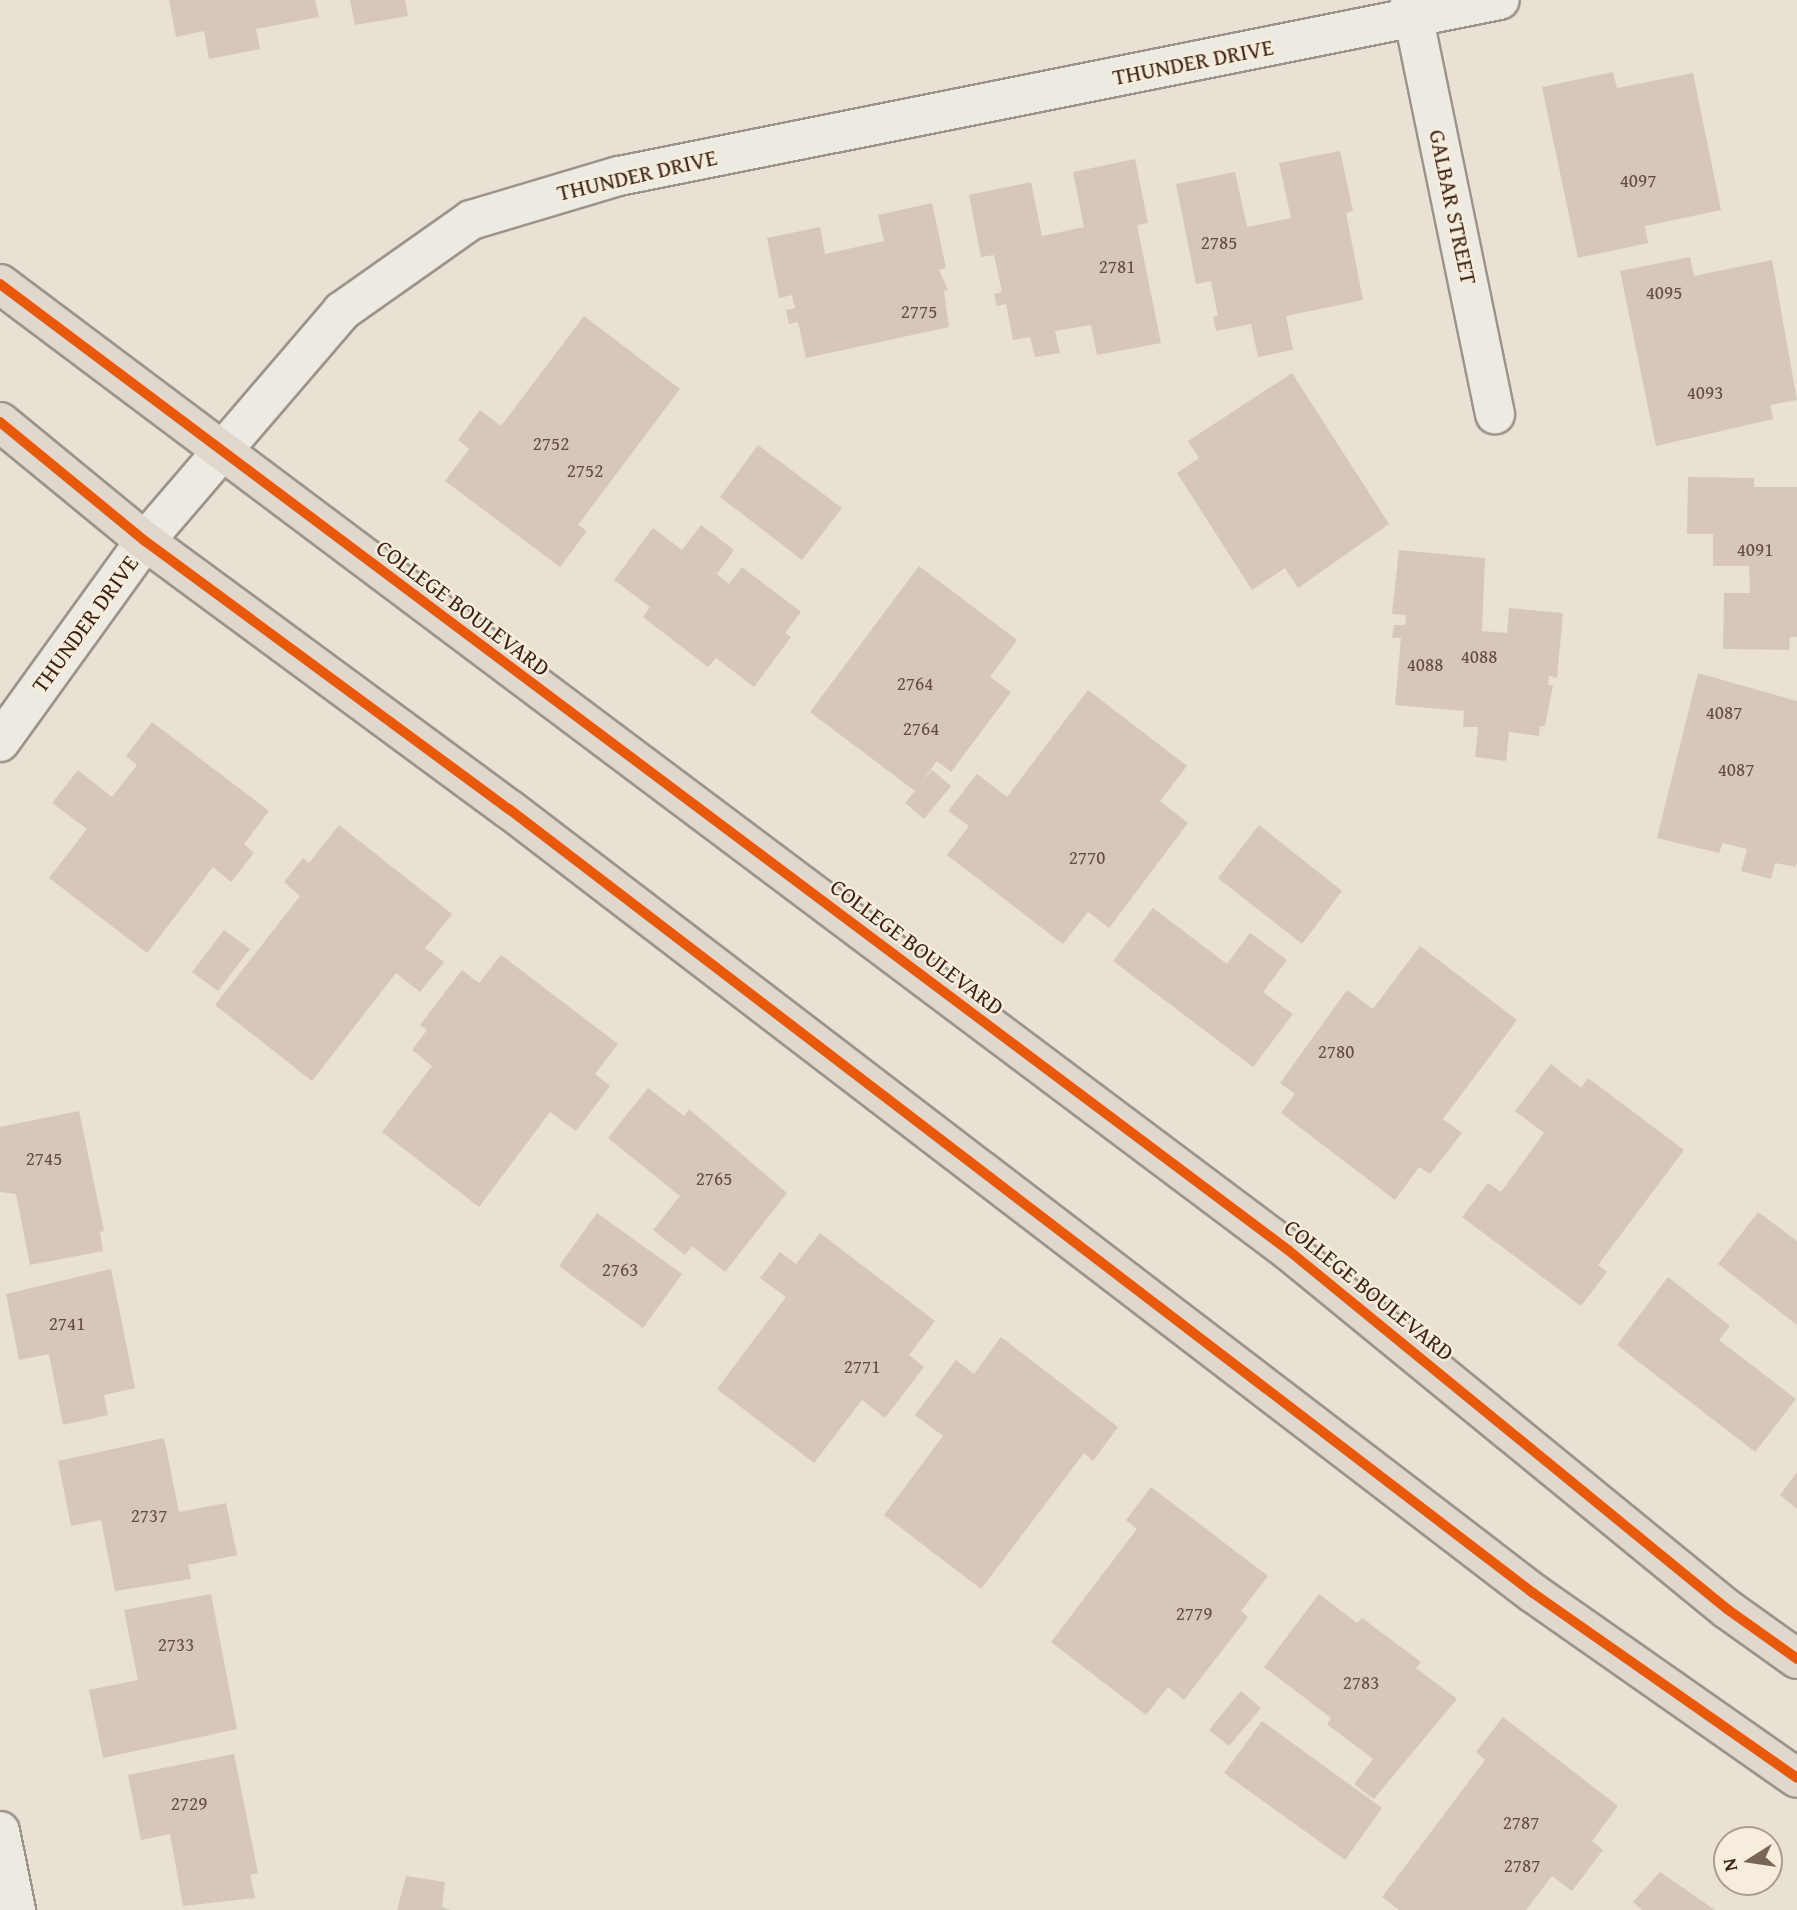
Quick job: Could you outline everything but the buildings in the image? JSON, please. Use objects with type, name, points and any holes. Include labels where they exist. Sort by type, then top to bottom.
[{"type":"main road","name":"COLLEGE BOULEVARD","points":[[0,284],[221,453],[1288,1250],[1727,1608],[1797,1659]]},
{"type":"main road","points":[[0,422],[145,541],[509,809],[1533,1592],[1797,1778]]},
{"type":"street","name":"THUNDER DRIVE","points":[[0,742],[145,541],[342,311],[471,220],[619,176],[1411,9],[1500,0]]},
{"type":"street","name":"GALBAR STREET","points":[[1411,9],[1496,414]]},
{"type":"street","points":[[0,1830],[16,1910]]},
{"type":"cycle path","points":[[0,284],[1288,1250],[1727,1609],[1797,1659]]},
{"type":"cycle path","points":[[0,422],[145,541],[509,809],[1533,1593],[1797,1778]]}]
